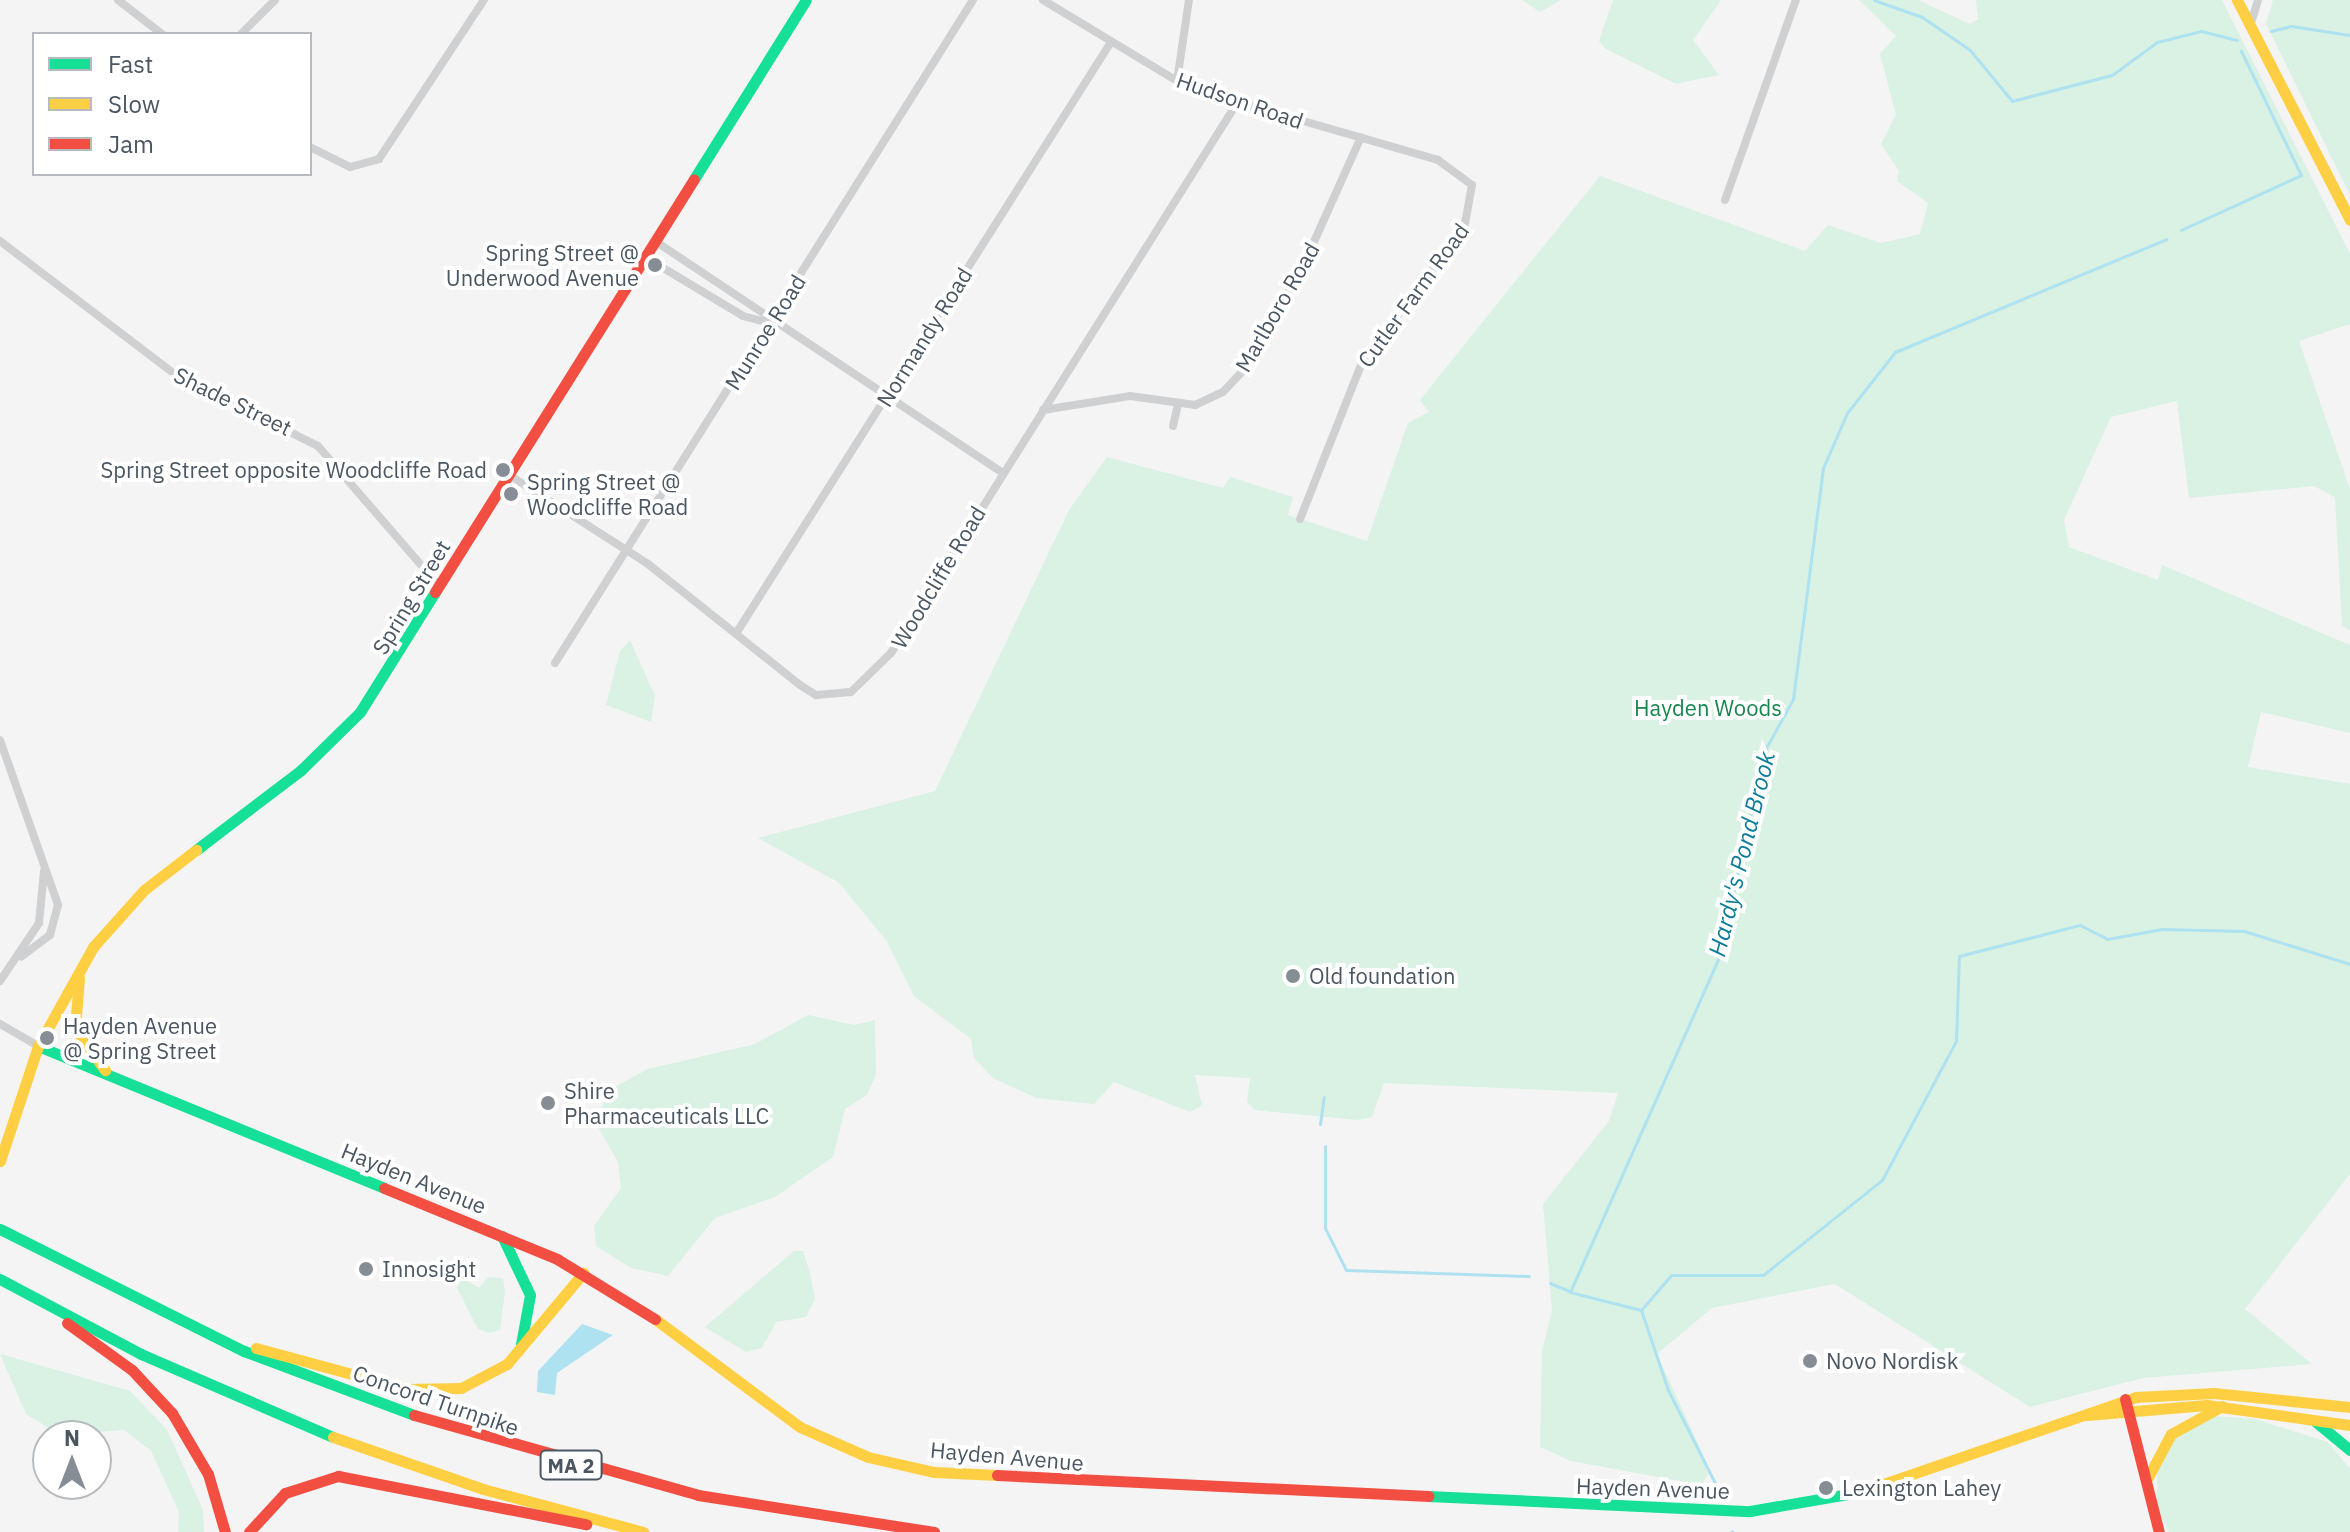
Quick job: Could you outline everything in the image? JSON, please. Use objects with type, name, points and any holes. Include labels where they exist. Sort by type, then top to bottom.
[{"type":"main road","name":"Spring Street","points":[[0,1161],[38,1046],[83,962],[144,890],[340,734],[440,587],[806,0]]},
{"type":"main road","points":[[2237,0],[2350,220]]},
{"type":"main road","points":[[83,962],[75,1028],[88,1053],[114,1077]]},
{"type":"main road","name":"Hayden Avenue","points":[[38,1046],[502,1236],[583,1273],[807,1430],[877,1459],[956,1474],[1759,1511],[1875,1489],[2059,1419],[2126,1404],[2214,1393],[2350,1407]]},
{"type":"main road","name":"Concord Turnpike","points":[[0,1229],[224,1342],[381,1405],[555,1461],[735,1503],[934,1532]]},
{"type":"main road","points":[[502,1236],[530,1295],[518,1351]]},
{"type":"main road","points":[[224,1342],[431,1392],[478,1382],[518,1351],[583,1273]]},
{"type":"main road","name":"MA 2","points":[[0,1279],[207,1385],[343,1441],[643,1532]]},
{"type":"main road","points":[[42,1303],[125,1364],[167,1406],[208,1474],[225,1532]]},
{"type":"main road","points":[[2126,1404],[2159,1532]]},
{"type":"main road","name":"Hayden Avenue","points":[[2126,1404],[2222,1406],[2350,1425]]},
{"type":"main road","points":[[2146,1481],[2171,1434],[2222,1406]]},
{"type":"main road","points":[[2316,1422],[2350,1450]]},
{"type":"main road","points":[[249,1532],[290,1490],[346,1476],[560,1523],[614,1525]]},
{"type":"street","points":[[118,0],[159,32]]},
{"type":"street","points":[[243,32],[275,0]]},
{"type":"street","points":[[312,148],[350,167],[379,159],[484,0]]},
{"type":"street","name":"Munroe Road","points":[[555,663],[973,0]]},
{"type":"street","name":"Hudson Road","points":[[1043,0],[1177,81],[1237,103],[1361,137],[1452,167]]},
{"type":"street","points":[[1177,81],[1189,0]]},
{"type":"street","points":[[1725,200],[1796,0]]},
{"type":"street","points":[[2252,28],[2258,0]]},
{"type":"street","name":"Normandy Road","points":[[737,632],[1111,42]]},
{"type":"street","name":"Woodcliffe Road","points":[[509,475],[627,549],[816,695],[851,692],[891,653],[1002,472],[1237,103]]},
{"type":"street","name":"Marlboro Road","points":[[1043,410],[1130,396],[1178,404],[1223,392],[1247,366],[1344,184],[1361,137]]},
{"type":"street","name":"Cutler Farm Road","points":[[1300,519],[1363,360],[1464,229],[1472,185],[1452,167]]},
{"type":"street","name":"Shade Street","points":[[0,241],[177,376],[318,446],[440,587]]},
{"type":"street","points":[[655,241],[771,323],[1002,472]]},
{"type":"street","points":[[645,257],[743,316],[771,323]]},
{"type":"street","points":[[1173,426],[1178,404]]},
{"type":"street","points":[[0,740],[57,896],[56,920],[44,941],[21,957],[0,981]]},
{"type":"street","points":[[21,957],[42,914],[44,865]]},
{"type":"street","points":[[0,1024],[38,1046]]},
{"type":"green space","points":[[1522,0],[1561,0],[1540,12]]},
{"type":"green space","points":[[1613,0],[1721,0],[1693,40],[1719,75],[1676,84],[1606,49],[1599,41]]},
{"type":"green space","name":"Hayden Woods","points":[[1859,0],[1918,0],[1970,24],[1978,19],[1976,0],[2222,0],[2350,254],[2350,324],[2299,341],[2350,489],[2350,630],[2342,626],[2335,497],[2314,486],[2189,498],[2177,401],[2111,417],[2064,520],[2069,547],[2158,580],[2162,565],[2350,645],[2350,733],[2261,712],[2248,767],[2350,784],[2350,1174],[2245,1309],[2312,1364],[2143,1378],[2030,1407],[1835,1284],[1712,1308],[1657,1354],[1700,1448],[1708,1474],[1702,1485],[1571,1461],[1540,1447],[1542,1351],[1552,1310],[1543,1204],[1609,1121],[1618,1093],[1384,1083],[1372,1117],[1358,1120],[1255,1110],[1247,1102],[1250,1078],[1195,1075],[1202,1105],[1190,1112],[1114,1082],[1094,1104],[1036,1098],[993,1078],[974,1058],[971,1039],[914,996],[886,940],[838,882],[758,838],[935,791],[1069,510],[1107,457],[1223,488],[1230,477],[1293,497],[1288,515],[1367,541],[1408,423],[1429,412],[1420,400],[1600,176],[1805,251],[1828,225],[1881,243],[1920,234],[1928,203],[1897,181],[1899,171],[1881,144],[1896,115],[1880,54],[1896,36]]},
{"type":"green space","points":[[2273,0],[2350,0],[2350,195],[2266,24]]},
{"type":"green space","points":[[630,640],[655,696],[651,722],[606,705],[620,651]]},
{"type":"green space","points":[[808,1015],[854,1025],[875,1020],[876,1075],[867,1095],[845,1109],[833,1157],[775,1197],[715,1218],[668,1276],[631,1268],[596,1246],[594,1226],[621,1188],[618,1162],[595,1122],[609,1090],[648,1069],[755,1044]]},
{"type":"green space","points":[[794,1251],[803,1251],[815,1299],[806,1317],[776,1322],[762,1348],[746,1352],[705,1327]]},
{"type":"green space","points":[[488,1277],[503,1278],[505,1292],[500,1330],[489,1333],[478,1329],[457,1288],[463,1278],[479,1288]]},
{"type":"green space","points":[[0,1354],[130,1391],[167,1430],[203,1510],[204,1532],[178,1532],[179,1512],[151,1451],[124,1430],[112,1431],[112,1420],[36,1420],[26,1414]]},
{"type":"green space","points":[[2214,1416],[2255,1419],[2328,1442],[2350,1469],[2350,1532],[2169,1532],[2157,1508],[2157,1468],[2176,1435]]},
{"type":"water","points":[[582,1324],[613,1335],[557,1373],[555,1395],[537,1392],[538,1371]]},
{"type":"waterway","points":[[1874,0],[1922,17],[1970,50],[2012,101],[2112,75],[2157,42],[2201,31],[2237,40]]},
{"type":"waterway","points":[[2271,31],[2291,26],[2350,35]]},
{"type":"waterway","points":[[2181,230],[2301,175],[2241,51]]},
{"type":"waterway","name":"Hardy's Pond Brook","points":[[1717,1487],[1668,1390],[1641,1310],[1570,1292],[1718,959],[1766,748],[1793,699],[1823,468],[1847,413],[1895,352],[2166,239]]},
{"type":"waterway","points":[[1642,1309],[1671,1275],[1763,1275],[1882,1180],[1956,1041],[1959,956],[2080,925],[2107,939],[2162,929],[2244,931],[2350,964]]},
{"type":"waterway","points":[[1320,1124],[1324,1097]]},
{"type":"waterway","points":[[1325,1146],[1325,1228],[1346,1270],[1529,1276]]},
{"type":"waterway","points":[[1550,1283],[1569,1291]]},
{"type":"traffic: fast","points":[[694,179],[806,0]]},
{"type":"traffic: fast","points":[[196,850],[301,770],[360,712],[435,592]]},
{"type":"traffic: fast","points":[[38,1046],[384,1188]]},
{"type":"traffic: fast","points":[[0,1229],[244,1351],[414,1415]]},
{"type":"traffic: fast","points":[[502,1236],[530,1295],[521,1344]]},
{"type":"traffic: fast","points":[[0,1279],[141,1354],[333,1437]]},
{"type":"traffic: fast","points":[[2316,1422],[2350,1450]]},
{"type":"traffic: fast","points":[[1428,1496],[1750,1511],[1860,1492]]},
{"type":"traffic: slow","points":[[2237,0],[2350,220]]},
{"type":"traffic: slow","points":[[0,1161],[38,1046],[93,947],[144,890],[196,850]]},
{"type":"traffic: slow","points":[[79,978],[75,1028],[105,1070]]},
{"type":"traffic: slow","points":[[256,1348],[407,1389],[461,1388],[507,1364],[583,1273]]},
{"type":"traffic: slow","points":[[655,1319],[800,1427],[868,1457],[934,1472],[997,1475]]},
{"type":"traffic: slow","points":[[1860,1492],[2136,1397],[2214,1393],[2350,1407]]},
{"type":"traffic: slow","points":[[2087,1415],[2207,1405],[2350,1425]]},
{"type":"traffic: slow","points":[[2146,1481],[2171,1434],[2222,1406]]},
{"type":"traffic: slow","points":[[333,1437],[483,1489],[643,1532]]},
{"type":"traffic: jam","points":[[435,592],[694,179]]},
{"type":"traffic: jam","points":[[384,1188],[557,1259],[655,1319]]},
{"type":"traffic: jam","points":[[67,1323],[132,1370],[172,1413],[208,1474],[225,1532]]},
{"type":"traffic: jam","points":[[2125,1399],[2159,1532]]},
{"type":"traffic: jam","points":[[414,1415],[698,1495],[934,1532]]},
{"type":"traffic: jam","points":[[997,1475],[1428,1496]]},
{"type":"traffic: jam","points":[[249,1532],[285,1493],[338,1476],[586,1524]]},
{"type":"place","name":"Spring Street @ Underwood Avenue","points":[[655,265]]},
{"type":"place","name":"Spring Street opposite Woodcliffe Road","points":[[503,470]]},
{"type":"place","name":"Spring Street @ Woodcliffe Road","points":[[511,494]]},
{"type":"place","name":"Old foundation","points":[[1293,976]]},
{"type":"place","name":"Hayden Avenue @ Spring Street","points":[[47,1038]]},
{"type":"place","name":"Shire Pharmaceuticals LLC","points":[[548,1103]]},
{"type":"place","name":"Innosight","points":[[366,1269]]},
{"type":"place","name":"Novo Nordisk","points":[[1810,1361]]},
{"type":"place","name":"Lexington Lahey","points":[[1826,1488]]}]
